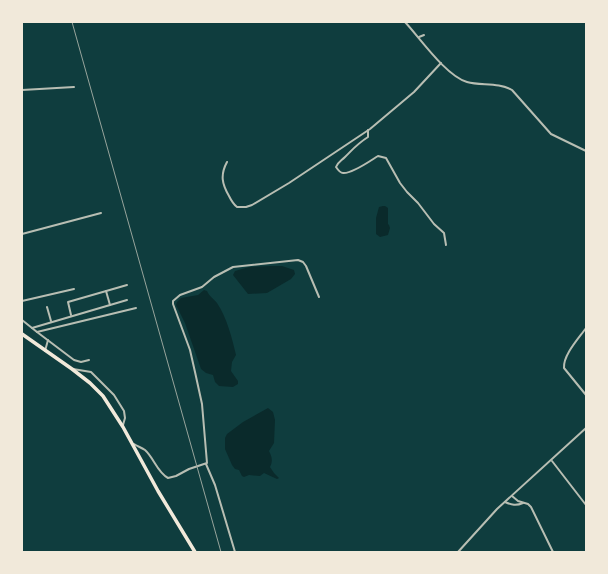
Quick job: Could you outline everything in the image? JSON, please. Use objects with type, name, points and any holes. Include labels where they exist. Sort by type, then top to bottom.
[{"type":"main road","points":[[22,334],[90,382],[104,396],[195,552]]},
{"type":"street","points":[[405,22],[453,75],[468,82],[503,86],[512,90],[551,134],[586,151]]},
{"type":"street","points":[[419,37],[424,35]]},
{"type":"street","points":[[227,162],[222,173],[223,184],[234,205],[240,208],[252,205],[289,183],[368,130],[414,92],[441,63]]},
{"type":"street","points":[[22,90],[74,86]]},
{"type":"street","points":[[368,130],[368,137],[355,146],[344,159],[338,163],[336,167],[338,171],[343,173],[350,171],[378,156],[386,158],[400,183],[434,224],[444,233],[446,245]]},
{"type":"street","points":[[22,234],[101,212]]},
{"type":"street","points":[[236,552],[215,485],[206,464],[207,459],[202,404],[190,350],[173,304],[174,299],[180,295],[197,290],[214,277],[233,267],[298,260],[306,266],[319,297]]},
{"type":"street","points":[[71,315],[68,302],[127,285]]},
{"type":"street","points":[[22,301],[74,289]]},
{"type":"street","points":[[106,291],[110,304]]},
{"type":"street","points":[[32,328],[71,315],[127,300]]},
{"type":"street","points":[[47,307],[51,321]]},
{"type":"street","points":[[36,332],[136,308]]},
{"type":"street","points":[[22,320],[74,360],[81,362],[89,360]]},
{"type":"street","points":[[586,328],[565,358],[564,368],[586,395]]},
{"type":"street","points":[[45,351],[48,340]]},
{"type":"street","points":[[72,369],[91,372],[114,395],[124,412],[123,427]]},
{"type":"street","points":[[458,552],[497,509],[586,428]]},
{"type":"street","points":[[133,444],[147,452],[162,473],[168,478],[206,464]]},
{"type":"street","points":[[552,460],[586,504]]},
{"type":"street","points":[[512,496],[518,502],[528,504],[532,508],[553,552]]},
{"type":"street","points":[[505,502],[517,506],[524,503]]},
{"type":"water","points":[[383,206],[388,208],[388,224],[390,228],[388,235],[380,237],[376,234],[376,218],[379,207]]},
{"type":"water","points":[[282,266],[294,270],[295,274],[291,279],[267,293],[248,294],[233,275],[235,271],[249,267]]},
{"type":"water","points":[[204,290],[207,291],[221,309],[231,335],[236,355],[232,362],[231,371],[238,381],[238,384],[233,387],[219,386],[215,382],[213,375],[206,373],[201,369],[185,323],[176,305],[181,298],[198,295]]},
{"type":"water","points":[[268,408],[273,412],[275,420],[274,443],[269,451],[272,459],[270,467],[279,478],[277,479],[264,473],[260,476],[249,475],[244,477],[239,470],[235,469],[232,465],[225,449],[225,438],[227,434],[243,422]]},
{"type":"railway","points":[[72,22],[221,552]]}]
